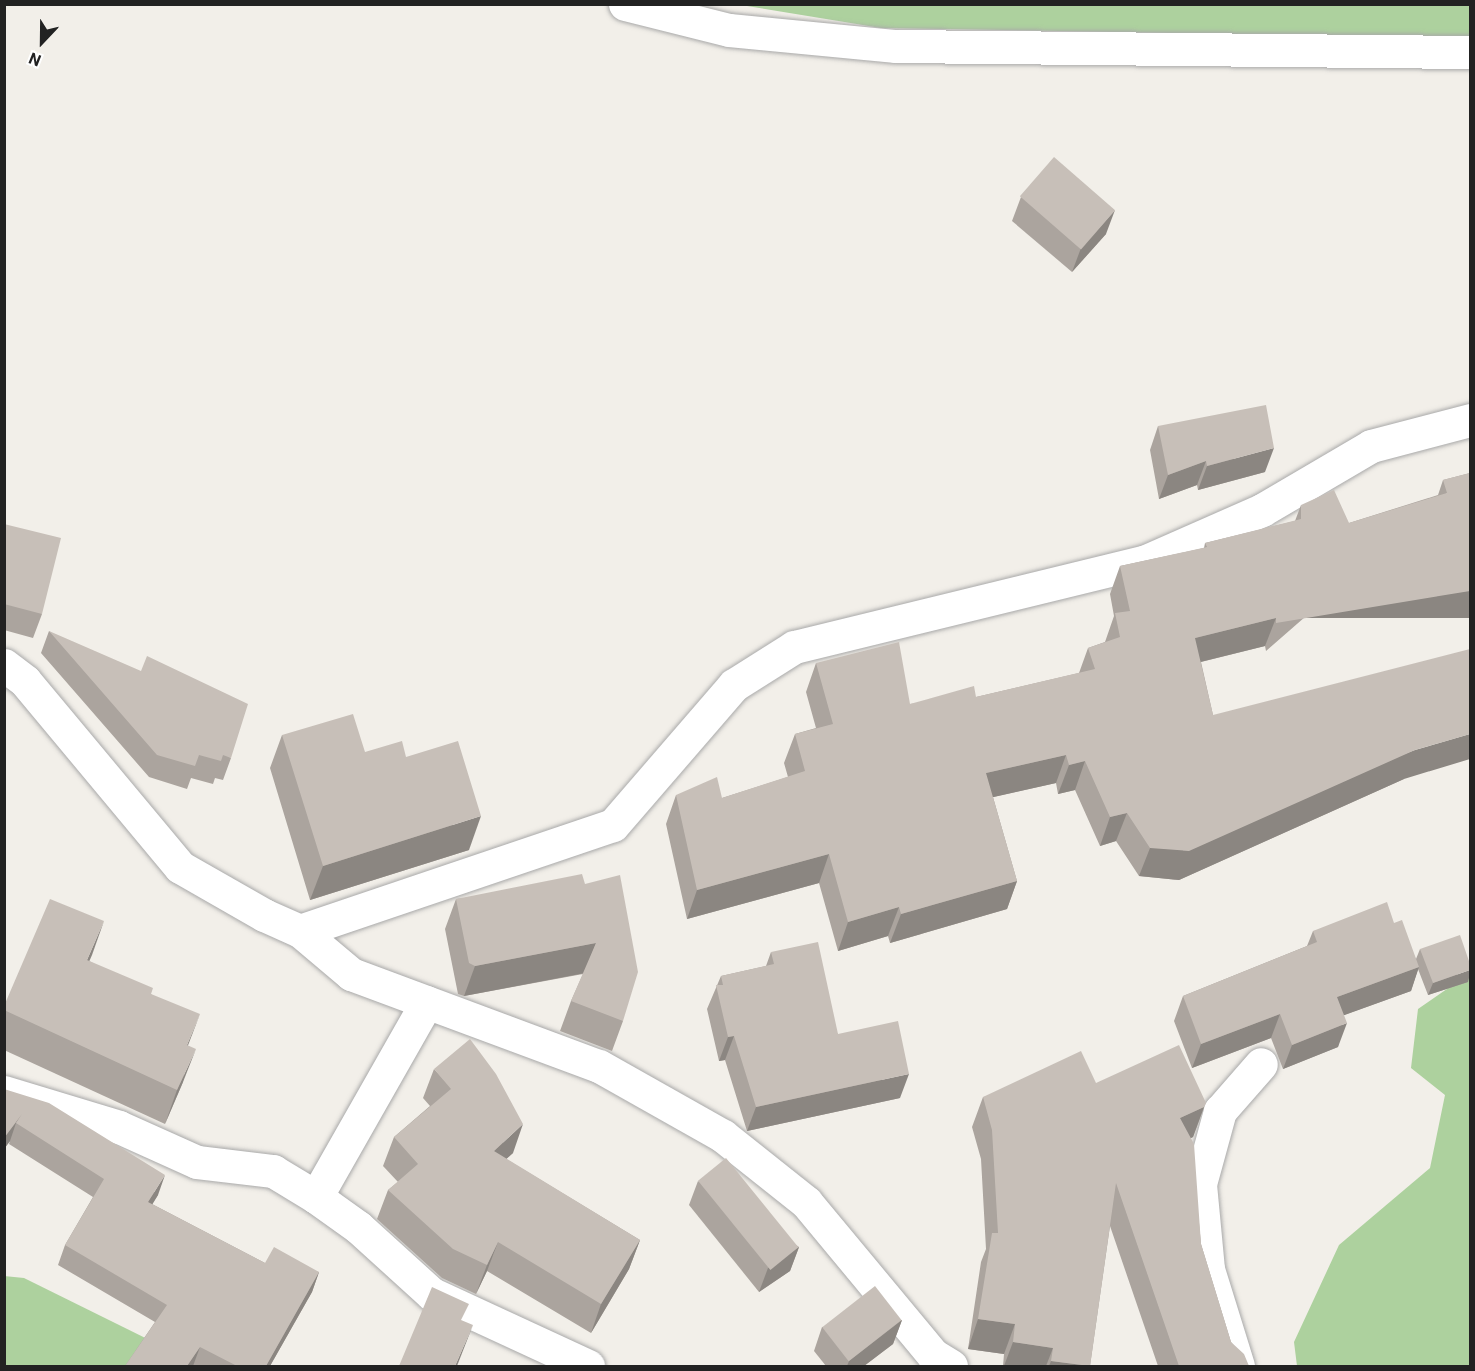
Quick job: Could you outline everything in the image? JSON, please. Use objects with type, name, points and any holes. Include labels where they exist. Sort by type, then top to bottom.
[{"type":"street","points":[[625,4],[729,30],[896,46],[1470,52]]},
{"type":"street","points":[[300,931],[613,825],[734,685],[794,647],[1144,562],[1262,510],[1371,446],[1470,420]]},
{"type":"street","points":[[4,665],[25,681],[180,867],[264,915],[300,931],[351,974],[599,1066],[723,1137],[806,1202],[933,1355],[951,1366]]},
{"type":"street","points":[[316,1197],[426,1002]]},
{"type":"street","points":[[1238,1366],[1208,1269],[1200,1184],[1220,1111],[1261,1064]]},
{"type":"street","points":[[4,1092],[119,1127],[197,1162],[273,1171],[316,1197],[358,1227],[432,1294],[588,1366]]},
{"type":"green space","points":[[1470,4],[1470,38],[881,28],[741,5]]},
{"type":"green space","points":[[1470,973],[1470,1366],[1297,1366],[1294,1342],[1339,1245],[1430,1168],[1445,1095],[1411,1068],[1418,1009]]},
{"type":"green space","points":[[4,1276],[24,1278],[202,1366],[5,1366]]},
{"type":"building","points":[[1054,157],[1115,210],[1081,249],[1020,196]]},
{"type":"building","points":[[1266,405],[1274,448],[1207,466],[1206,461],[1168,475],[1158,426]]},
{"type":"building","points":[[1470,473],[1470,591],[1276,623],[1276,618],[1195,638],[1213,715],[1470,649],[1470,734],[1415,750],[1189,851],[1150,848],[1127,813],[1110,817],[1085,761],[1069,765],[1066,755],[986,773],[1017,881],[901,914],[899,907],[848,922],[829,854],[697,890],[676,795],[717,777],[722,798],[805,771],[795,734],[833,724],[816,663],[899,642],[910,704],[974,686],[976,697],[1095,669],[1088,648],[1120,637],[1115,613],[1130,611],[1120,566],[1207,547],[1205,543],[1301,519],[1301,505],[1334,490],[1349,523],[1447,493],[1443,480]]},
{"type":"building","points":[[4,524],[61,538],[42,614],[4,604]]},
{"type":"building","points":[[49,631],[141,671],[147,656],[248,704],[231,758],[223,755],[221,761],[199,755],[195,766],[157,755]]},
{"type":"building","points":[[353,714],[365,752],[402,741],[406,757],[458,741],[481,816],[323,866],[282,735]]},
{"type":"building","points":[[582,874],[585,884],[620,875],[638,972],[623,1021],[571,1001],[596,943],[475,966],[469,963],[456,899]]},
{"type":"building","points":[[50,899],[104,921],[87,960],[153,988],[151,994],[200,1014],[187,1045],[196,1049],[177,1090],[4,1010]]},
{"type":"building","points":[[1387,902],[1394,923],[1402,920],[1419,967],[1337,997],[1347,1023],[1292,1045],[1280,1014],[1201,1044],[1183,996],[1317,942],[1313,931]]},
{"type":"building","points":[[1460,935],[1470,970],[1433,983],[1420,949]]},
{"type":"building","points":[[818,942],[838,1034],[898,1021],[909,1074],[756,1107],[734,1036],[728,1037],[716,985],[723,985],[721,976],[774,964],[771,952]]},
{"type":"building","points":[[470,1039],[496,1074],[523,1124],[494,1151],[640,1240],[601,1304],[498,1242],[487,1265],[453,1249],[388,1190],[418,1164],[394,1137],[451,1089],[434,1069]]},
{"type":"building","points":[[1179,1045],[1206,1103],[1204,1107],[1180,1118],[1194,1144],[1201,1244],[1231,1342],[1244,1354],[1249,1366],[1179,1366],[1116,1183],[1090,1366],[1051,1361],[1053,1348],[1013,1342],[1015,1324],[978,1319],[992,1233],[998,1233],[992,1130],[983,1097],[1081,1051],[1096,1083]]},
{"type":"building","points":[[4,1089],[49,1103],[165,1175],[148,1202],[265,1263],[274,1247],[319,1272],[266,1366],[237,1366],[200,1347],[187,1366],[125,1366],[167,1305],[65,1245],[104,1179],[16,1123],[22,1114],[4,1138]]},
{"type":"building","points":[[726,1158],[798,1247],[770,1270],[698,1181]]},
{"type":"building","points":[[875,1286],[901,1320],[849,1361],[822,1327]]},
{"type":"building","points":[[432,1287],[469,1304],[461,1320],[473,1325],[455,1366],[399,1366]]}]
